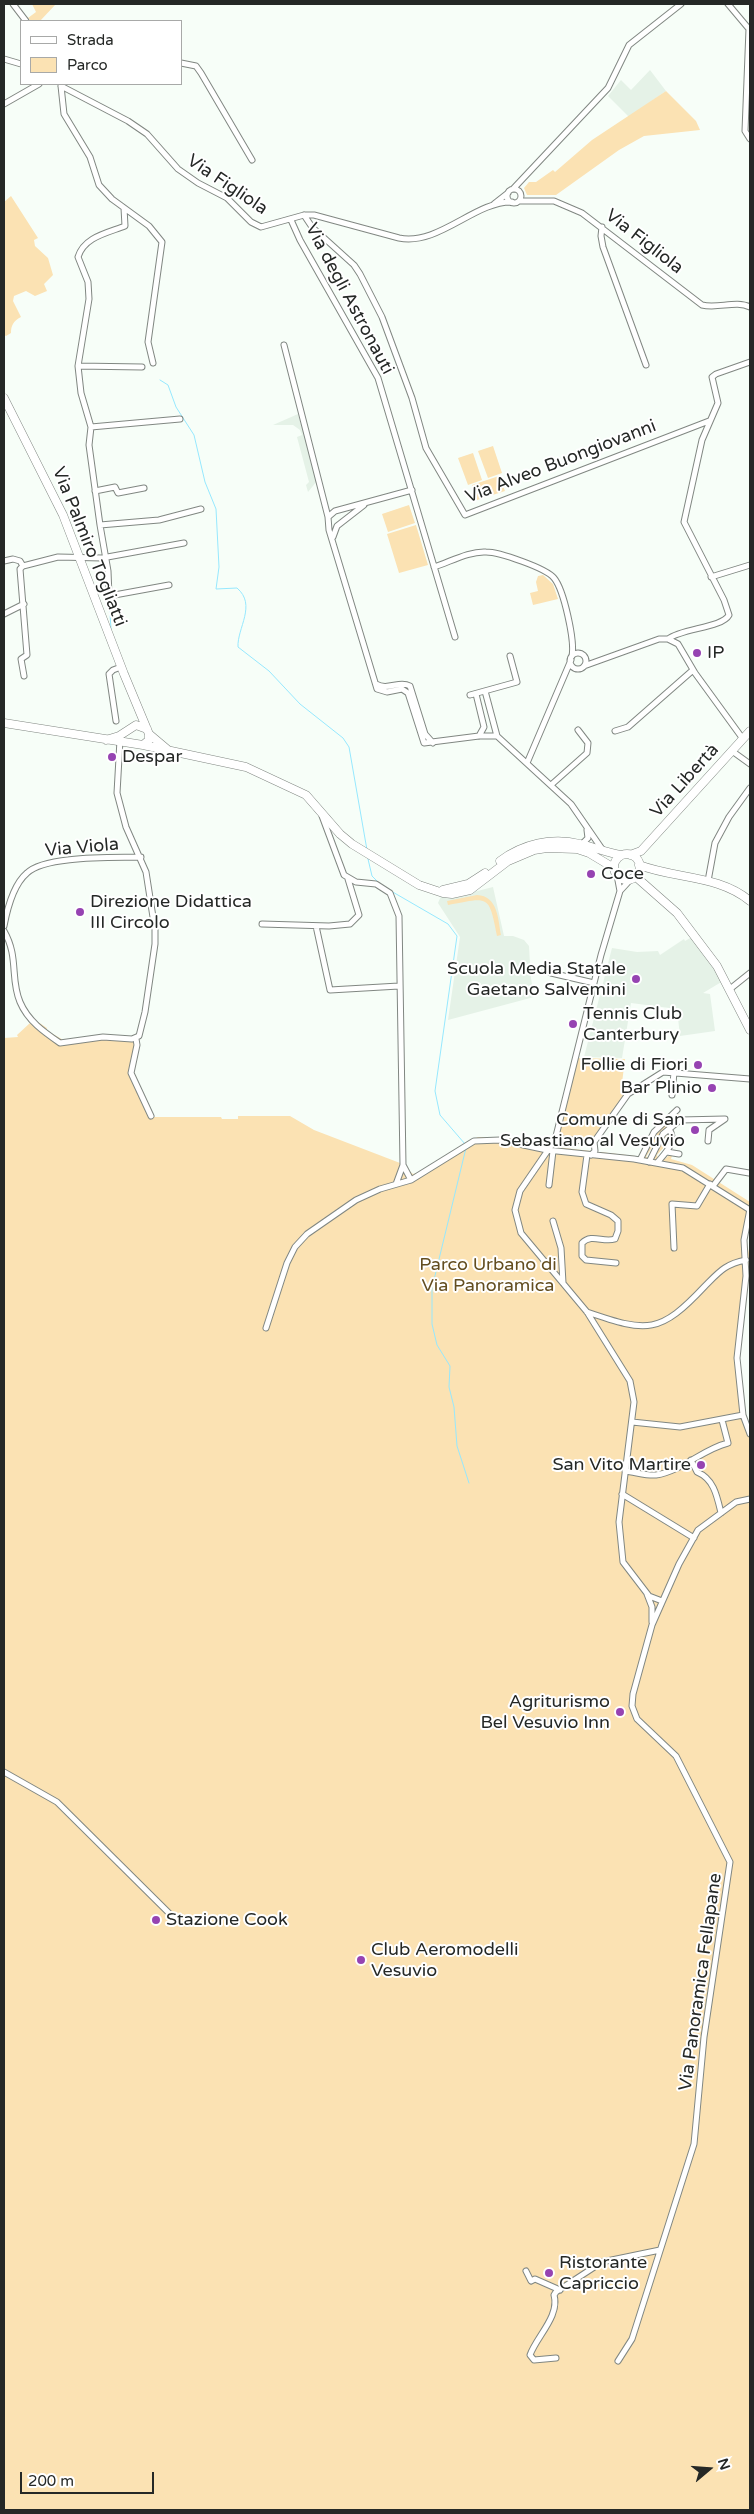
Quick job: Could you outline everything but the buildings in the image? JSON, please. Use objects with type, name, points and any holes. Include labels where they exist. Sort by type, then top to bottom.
[{"type":"street","points":[[13,4],[25,20]]},
{"type":"street","points":[[491,206],[520,183],[608,88],[629,45],[681,4]]},
{"type":"street","points":[[728,4],[749,29],[745,131],[750,139]]},
{"type":"street","points":[[4,59],[20,64]]},
{"type":"street","points":[[182,62],[196,66],[252,160]]},
{"type":"street","points":[[4,104],[37,85]]},
{"type":"street","points":[[60,85],[64,114],[90,157],[99,185],[108,196],[157,233],[163,246],[148,342],[153,363]]},
{"type":"street","name":"Via Figliola","points":[[60,85],[128,121],[147,134],[178,169],[198,183],[227,198],[261,228],[304,215],[314,215],[409,239],[450,226],[491,206],[512,202]]},
{"type":"street","points":[[508,193],[508,199],[512,202],[519,201],[520,183]]},
{"type":"street","points":[[513,189],[528,200]]},
{"type":"street","name":"Via Figliola","points":[[519,201],[549,200],[569,206],[602,228],[702,304],[715,307],[738,304],[750,307]]},
{"type":"street","points":[[124,208],[125,226],[85,244],[78,257],[88,282],[89,298],[78,366],[81,393],[90,427],[89,445],[109,596],[169,585]]},
{"type":"street","name":"Via Alveo Buongiovanni","points":[[304,215],[312,226],[354,265],[360,274],[382,317],[412,398],[426,448],[465,515],[709,421]]},
{"type":"street","name":"Via degli Astronauti","points":[[291,220],[300,240],[378,378],[455,637]]},
{"type":"street","points":[[602,228],[603,247],[646,365]]},
{"type":"street","points":[[284,345],[328,516],[329,530],[377,689],[382,692],[406,690],[424,743],[479,736],[497,736]]},
{"type":"street","points":[[668,639],[684,630],[723,622],[728,617],[728,610],[684,522],[698,455],[718,400],[713,376],[750,362]]},
{"type":"street","points":[[78,366],[142,367]]},
{"type":"street","name":"Via Palmiro Togliatti","points":[[4,398],[63,515],[138,711],[149,732]]},
{"type":"street","points":[[90,427],[180,419]]},
{"type":"street","points":[[96,491],[115,487],[118,493],[144,488]]},
{"type":"street","points":[[328,516],[335,511],[412,490]]},
{"type":"street","points":[[333,540],[334,531],[338,526],[367,503]]},
{"type":"street","points":[[100,525],[159,520],[201,509]]},
{"type":"street","points":[[22,566],[58,557],[105,558],[184,544]]},
{"type":"street","points":[[434,567],[473,554],[488,552],[549,574],[557,583],[574,640],[583,655],[584,666]]},
{"type":"street","points":[[4,561],[14,559],[20,561],[22,566],[20,569],[27,655],[21,659],[24,676]]},
{"type":"street","points":[[711,577],[750,565]]},
{"type":"street","points":[[4,614],[24,604]]},
{"type":"street","points":[[564,676],[577,668],[659,639],[668,639],[678,644],[693,670],[743,739]]},
{"type":"street","points":[[574,640],[571,664],[577,668]]},
{"type":"street","points":[[572,658],[583,655],[599,661]]},
{"type":"street","points":[[479,736],[483,729],[482,719],[473,695],[517,682],[510,656]]},
{"type":"street","points":[[527,763],[572,658]]},
{"type":"street","points":[[116,722],[109,674],[121,667]]},
{"type":"street","points":[[615,731],[628,727],[693,670]]},
{"type":"street","points":[[485,691],[497,736],[571,804],[604,851]]},
{"type":"street","points":[[138,711],[137,719],[120,740],[117,793],[126,827],[141,857],[149,888],[155,944],[142,1029],[136,1038],[137,1045],[130,1073],[151,1116]]},
{"type":"street","points":[[482,719],[488,715],[491,719]]},
{"type":"street","points":[[4,723],[104,740],[120,740],[132,744],[214,758],[246,767],[306,795],[320,808],[340,834],[367,854],[429,889],[452,894],[465,891],[480,884],[508,861],[534,850],[547,848],[577,849],[589,853],[624,879],[633,878],[677,913],[716,966],[730,989],[750,1030]]},
{"type":"street","points":[[130,729],[141,725],[170,751]]},
{"type":"street","points":[[130,729],[128,738],[132,744]]},
{"type":"street","points":[[551,785],[587,753],[588,743],[578,730]]},
{"type":"street","name":"Via Libertà","points":[[630,855],[641,851],[750,731]]},
{"type":"street","points":[[143,745],[149,740],[149,732]]},
{"type":"street","points":[[732,751],[750,764]]},
{"type":"street","points":[[708,881],[715,843],[729,817],[750,788]]},
{"type":"street","points":[[320,808],[344,875],[356,882],[376,884],[390,893],[399,916],[403,1165],[396,1184]]},
{"type":"street","points":[[582,844],[588,838],[587,827]]},
{"type":"street","points":[[429,889],[448,890],[468,884],[509,855],[532,844],[558,842],[582,844],[621,856],[630,855],[639,864],[730,888],[750,901]]},
{"type":"street","name":"Via Libertà","points":[[639,864],[641,851]]},
{"type":"street","points":[[549,1185],[555,1140],[594,983],[620,891],[616,872],[616,860],[621,856]]},
{"type":"street","name":"Via Viola","points":[[4,926],[16,891],[26,873],[34,868],[87,858],[141,857]]},
{"type":"street","points":[[620,891],[633,878],[639,864]]},
{"type":"street","points":[[262,924],[316,926],[350,924],[359,915],[348,879]]},
{"type":"street","points":[[316,926],[330,990],[399,986]]},
{"type":"street","points":[[4,931],[11,944],[19,1001],[36,1026],[60,1043],[103,1037],[136,1038]]},
{"type":"street","points":[[730,989],[750,973]]},
{"type":"street","points":[[551,974],[594,983]]},
{"type":"street","points":[[616,1263],[586,1260],[582,1256],[582,1242],[586,1238],[594,1237],[609,1241],[615,1239],[618,1231],[618,1221],[611,1215],[586,1204],[582,1192],[589,1155],[595,1151],[594,1142],[628,1094],[663,1072],[750,1078]]},
{"type":"street","points":[[672,1095],[674,1072]]},
{"type":"street","points":[[640,1160],[654,1132],[676,1110]]},
{"type":"street","points":[[649,1162],[663,1134],[680,1120],[725,1119],[710,1130]]},
{"type":"street","points":[[696,1120],[707,1125],[710,1130],[708,1141]]},
{"type":"street","points":[[657,1163],[667,1152],[673,1138],[669,1129]]},
{"type":"street","points":[[266,1328],[287,1263],[295,1247],[319,1224],[356,1200],[411,1180],[482,1139],[500,1140],[547,1150],[640,1160],[683,1168],[750,1209],[744,1240],[748,1277],[737,1358],[743,1414],[750,1434]]},
{"type":"street","points":[[568,1139],[571,1146],[568,1152]]},
{"type":"street","points":[[536,1148],[555,1140],[568,1139],[594,1142]]},
{"type":"street","points":[[555,1140],[520,1191],[516,1201],[515,1216],[521,1232],[587,1312],[630,1381],[634,1402],[619,1522],[623,1562],[647,1594],[652,1607],[652,1625]]},
{"type":"street","points":[[576,1152],[573,1144],[579,1140]]},
{"type":"street","points":[[667,1152],[679,1154]]},
{"type":"street","points":[[403,1165],[411,1180]]},
{"type":"street","points":[[674,1248],[672,1204],[697,1206],[726,1169],[748,1173]]},
{"type":"street","points":[[553,1221],[561,1248],[563,1283]]},
{"type":"street","points":[[587,1312],[624,1325],[659,1324],[673,1318],[721,1268],[746,1260]]},
{"type":"street","points":[[632,1422],[680,1427],[722,1420],[743,1414]]},
{"type":"street","points":[[625,1471],[655,1475],[691,1460],[707,1450],[728,1443],[722,1420]]},
{"type":"street","points":[[691,1460],[697,1472],[705,1475],[711,1482],[720,1513]]},
{"type":"street","points":[[622,1494],[694,1538]]},
{"type":"street","points":[[652,1625],[679,1564],[698,1530],[736,1502],[750,1499]]},
{"type":"street","points":[[647,1594],[662,1601]]},
{"type":"street","name":"Via Panoramica Fellapane","points":[[618,2361],[632,2339],[694,2144],[704,2037],[730,1862],[676,1756],[637,1719],[632,1706],[633,1694],[652,1625]]},
{"type":"street","points":[[4,1772],[57,1802],[176,1920]]},
{"type":"street","points":[[556,2358],[534,2360],[530,2355],[555,2308],[554,2295],[602,2262],[660,2250]]},
{"type":"street","points":[[526,2271],[532,2281],[535,2279],[560,2290]]},
{"type":"shaded area","points":[[650,70],[666,91],[629,117],[608,96],[621,80],[631,90]]},
{"type":"shaded area","points":[[298,414],[317,481],[308,492],[306,485],[309,482],[297,437],[302,435],[300,430],[293,425],[273,425]]},
{"type":"shaded area","points":[[493,887],[504,936],[513,936],[524,940],[529,946],[530,964],[551,970],[549,976],[530,972],[534,997],[448,1020],[460,937],[438,903],[442,894],[454,897]]},
{"type":"shaded area","points":[[692,937],[723,981],[703,993],[710,994],[715,1031],[680,1036],[677,1009],[631,1003],[622,1058],[584,1057],[612,948],[637,952],[658,951],[660,955],[684,939],[685,941]]},
{"type":"green space","points":[[32,4],[56,4],[41,20],[30,20],[28,18],[36,12]]},
{"type":"green space","points":[[666,91],[696,121],[700,130],[644,136],[619,150],[556,195],[527,195],[524,188],[529,182],[536,182],[553,170],[555,172],[592,140]]},
{"type":"green space","points":[[11,196],[38,238],[34,240],[35,246],[48,258],[53,275],[44,284],[47,291],[35,296],[26,291],[14,296],[13,301],[21,317],[14,322],[11,333],[6,336],[4,335],[4,202]]},
{"type":"green space","points":[[493,446],[502,473],[488,478],[478,451]]},
{"type":"green space","points":[[473,453],[482,480],[468,485],[458,458]]},
{"type":"green space","points":[[499,476],[505,491],[477,500],[472,485]]},
{"type":"green space","points":[[409,505],[415,523],[388,532],[382,514]]},
{"type":"green space","points":[[416,525],[428,565],[399,573],[387,534]]},
{"type":"green space","points":[[543,575],[553,584],[558,599],[533,605],[530,593],[538,591],[536,582],[538,576]]},
{"type":"green space","points":[[477,895],[489,899],[496,909],[501,935],[497,936],[492,912],[485,902],[479,900],[448,905],[447,901]]},
{"type":"green space","name":"Parco Urbano di Via Panoramica","points":[[38,1022],[47,1028],[46,1030],[65,1041],[123,1036],[138,1043],[133,1074],[154,1117],[221,1117],[222,1119],[238,1119],[238,1116],[290,1116],[314,1130],[400,1163],[413,1174],[420,1172],[478,1137],[508,1138],[556,1147],[644,1157],[656,1133],[674,1114],[680,1114],[680,1118],[662,1131],[646,1157],[653,1158],[659,1144],[662,1145],[666,1140],[663,1138],[668,1132],[670,1135],[668,1138],[671,1139],[668,1148],[665,1146],[657,1155],[658,1158],[665,1159],[669,1155],[677,1155],[672,1156],[671,1159],[692,1165],[750,1202],[750,1220],[746,1239],[749,1253],[749,1274],[745,1288],[739,1370],[744,1409],[750,1428],[750,2510],[4,2510],[4,1038],[18,1037],[17,1035],[30,1023]]},
{"type":"green space","points":[[576,1058],[625,1059],[622,1083],[628,1092],[594,1140],[558,1137]]},
{"type":"waterway","points":[[160,380],[168,385],[176,407],[194,435],[205,482],[216,509],[219,567],[216,589],[237,588],[243,595],[246,609],[238,647],[269,671],[300,704],[343,738],[349,747],[367,850]]},
{"type":"waterway","points":[[109,598],[111,629]]},
{"type":"waterway","points":[[368,859],[372,876],[378,882]]},
{"type":"waterway","points":[[391,891],[448,924],[457,936],[435,1091],[440,1115],[465,1144]]},
{"type":"waterway","points":[[466,1148],[432,1288],[432,1324],[437,1345],[450,1366],[449,1387],[454,1407],[457,1446],[469,1483]]},
{"type":"place","name":"IP","points":[[697,653]]},
{"type":"place","name":"Despar","points":[[112,757]]},
{"type":"place","name":"Coce","points":[[591,874]]},
{"type":"place","name":"Direzione Didattica III Circolo","points":[[80,912]]},
{"type":"place","name":"Scuola Media Statale Gaetano Salvemini","points":[[636,979]]},
{"type":"place","name":"Tennis Club Canterbury","points":[[573,1024]]},
{"type":"place","name":"Follie di Fiori","points":[[698,1065]]},
{"type":"place","name":"Bar Plinio","points":[[712,1088]]},
{"type":"place","name":"Comune di San Sebastiano al Vesuvio","points":[[695,1130]]},
{"type":"place","name":"San Vito Martire","points":[[701,1465]]},
{"type":"place","name":"Agriturismo Bel Vesuvio Inn","points":[[620,1712]]},
{"type":"place","name":"Stazione Cook","points":[[156,1920]]},
{"type":"place","name":"Club Aeromodelli Vesuvio","points":[[361,1960]]},
{"type":"place","name":"Ristorante Capriccio","points":[[549,2273]]}]
